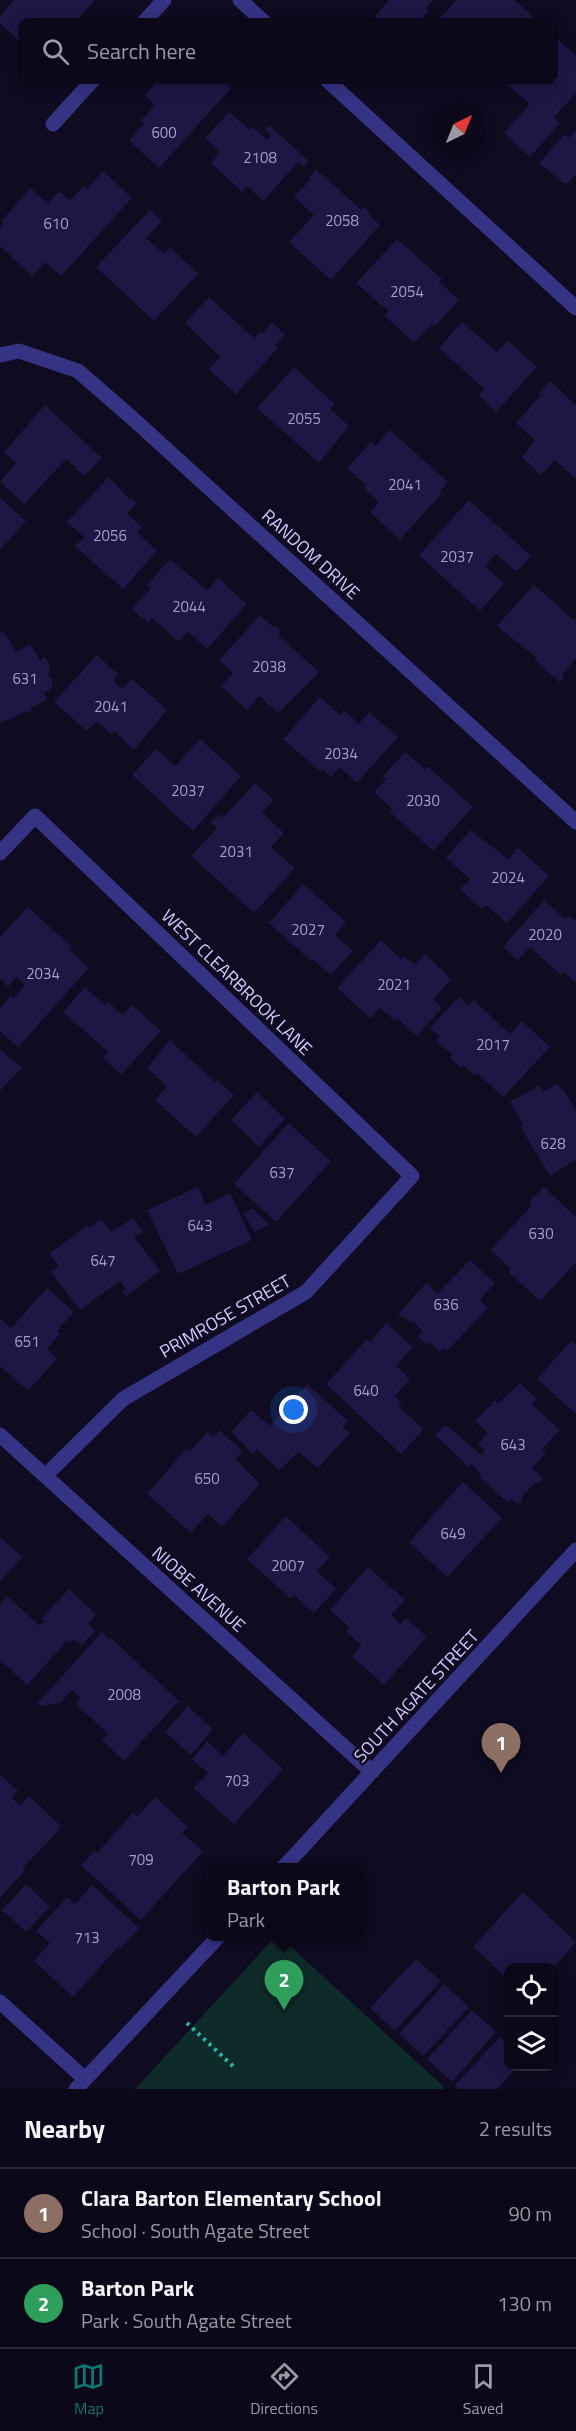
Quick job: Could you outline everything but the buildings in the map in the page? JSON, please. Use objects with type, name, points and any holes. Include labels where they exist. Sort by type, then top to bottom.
[{"type":"street","points":[[148,18],[164,0]]},
{"type":"street","points":[[240,0],[260,18]]},
{"type":"street","points":[[53,124],[89,84]]},
{"type":"street","points":[[331,84],[576,308]]},
{"type":"street","name":"RANDOM DRIVE","points":[[0,355],[19,351],[78,371],[576,822]]},
{"type":"street","name":"WEST CLEARBROOK LANE","points":[[0,853],[35,816],[412,1176]]},
{"type":"street","name":"PRIMROSE STREET","points":[[45,1476],[123,1399],[306,1292],[412,1176]]},
{"type":"street","name":"NIOBE AVENUE","points":[[0,1435],[372,1772]]},
{"type":"street","name":"SOUTH AGATE STREET","points":[[288,1863],[576,1550]]},
{"type":"street","points":[[0,2002],[81,2084],[214,1941]]},
{"type":"path","points":[[187,2023],[236,2069]]},
{"type":"green space","points":[[271,1941],[284,1941],[443,2086],[443,2089],[135,2089]]},
{"type":"place","name":"Clara Barton Elementary School","points":[[501,1773]]},
{"type":"place","name":"Barton Park","points":[[284,2010]]}]
